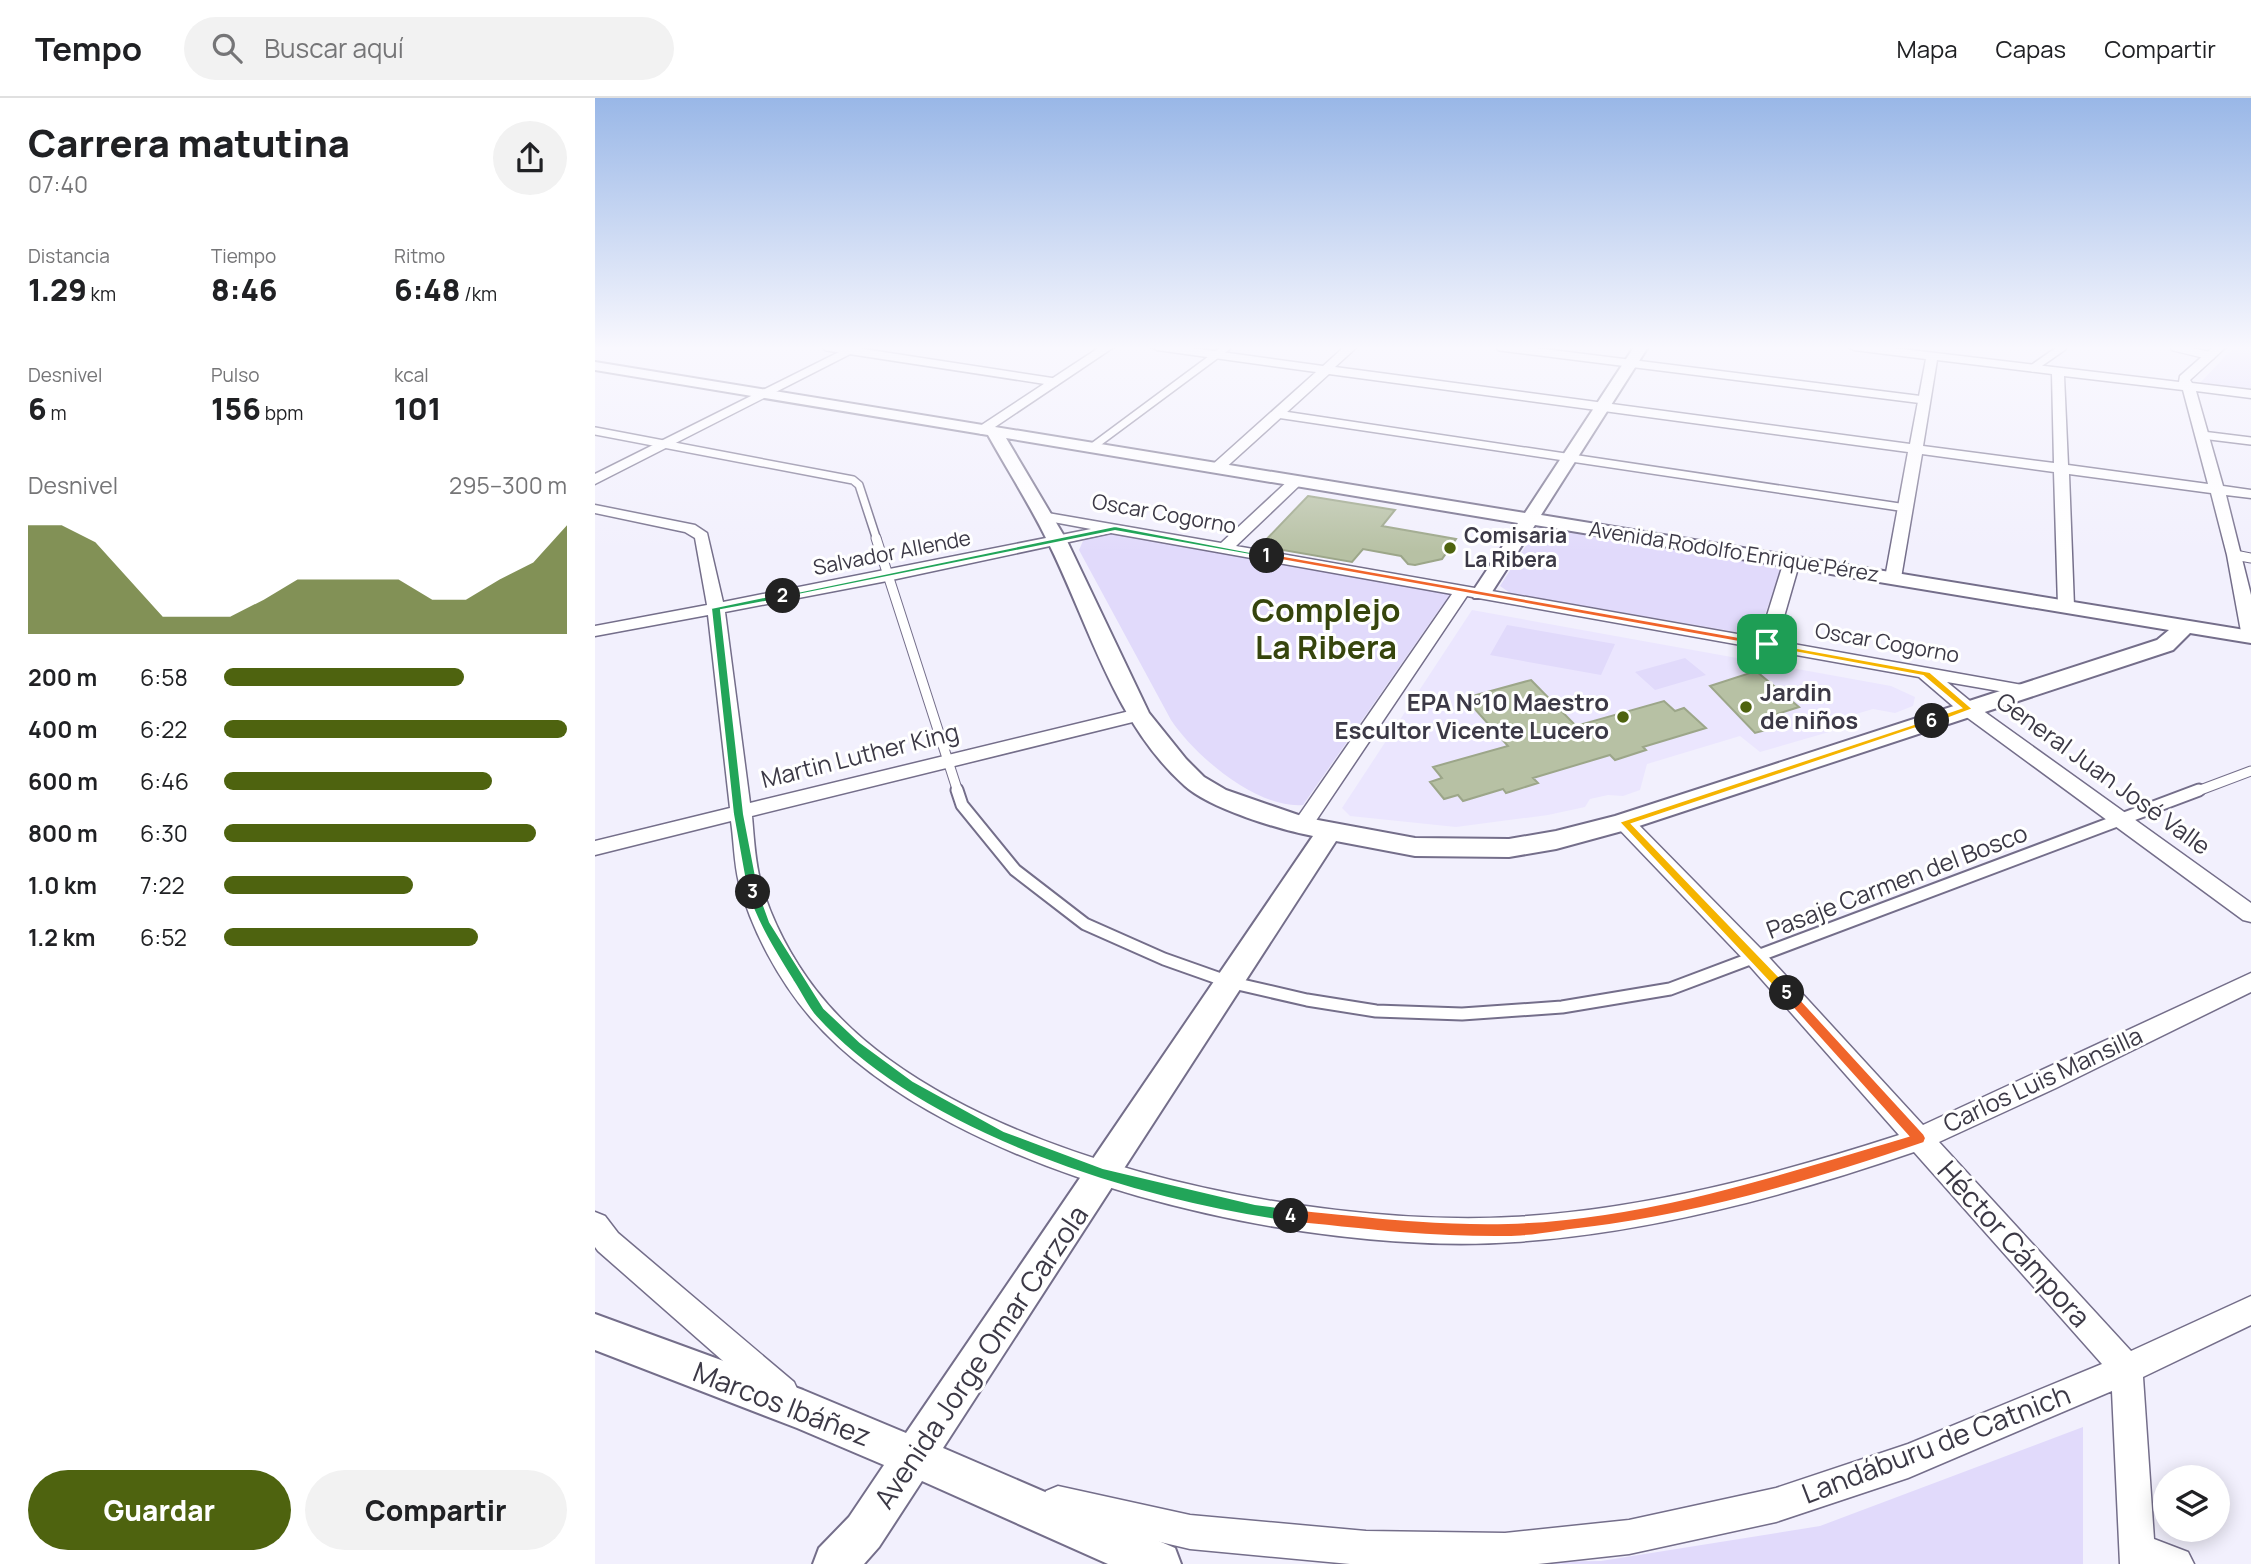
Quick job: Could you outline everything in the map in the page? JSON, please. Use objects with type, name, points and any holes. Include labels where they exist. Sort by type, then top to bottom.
[{"type":"street","points":[[595,480],[723,415]]},
{"type":"street","name":"Avenida Rodolfo Enrique Pérez","points":[[890,415],[2251,637]]},
{"type":"street","points":[[1009,415],[987,431],[1057,541],[1138,715],[1177,764],[1195,782],[1217,796],[1315,829],[1415,847],[1465,850],[1509,848],[1556,840],[1625,822],[2165,645],[2186,626]]},
{"type":"street","points":[[1217,468],[1275,415]]},
{"type":"street","name":"Avenida Jorge Omar Carzola","points":[[835,1564],[860,1548],[915,1457],[1229,982],[1315,829],[1471,592],[1529,519],[1596,415]]},
{"type":"street","points":[[1663,415],[2251,494]]},
{"type":"street","points":[[1893,578],[1922,415]]},
{"type":"street","points":[[2060,415],[2066,606]]},
{"type":"street","points":[[2196,415],[2217,490],[2243,557],[2251,637]]},
{"type":"street","points":[[1225,548],[1296,481]]},
{"type":"street","name":"Carlos Luis Mansilla","points":[[595,509],[698,531],[702,536],[716,608],[749,881],[764,923],[819,1012],[855,1045],[908,1084],[999,1135],[1102,1174],[1255,1211],[1341,1223],[1424,1229],[1510,1230],[1615,1219],[1774,1183],[1919,1138],[2251,982]]},
{"type":"street","name":"Oscar Cogorno","points":[[1042,516],[2022,691]]},
{"type":"street","name":"Salvador Allende","points":[[595,631],[887,576],[1115,529]]},
{"type":"street","points":[[1767,644],[1792,561]]},
{"type":"street","name":"General Juan José Valle","points":[[1926,674],[1968,709],[2251,914]]},
{"type":"street","name":"Martin Luther King","points":[[595,848],[1138,715]]},
{"type":"street","name":"Héctor Cámpora","points":[[1625,822],[1756,958],[2127,1369]]},
{"type":"street","points":[[595,1225],[608,1242],[803,1410]]},
{"type":"street","name":"Landáburu de Catnich","points":[[984,1487],[1190,1532],[1366,1548],[1505,1550],[1629,1537],[1776,1505],[1907,1461],[2127,1369],[2251,1310]]},
{"type":"street","name":"Marcos Ibáñez","points":[[595,1332],[803,1410],[1159,1564]]},
{"type":"street","points":[[2127,1369],[2137,1558],[2176,1564]]},
{"type":"lane","points":[[1091,448],[1135,415]]},
{"type":"lane","points":[[1287,415],[1906,508]]},
{"type":"lane","name":"Pasaje Carmen del Bosco","points":[[595,431],[853,480],[859,485],[961,805],[1015,870],[1085,924],[1164,959],[1229,982],[1307,1000],[1376,1011],[1462,1014],[1562,1007],[1670,989],[2251,771]]},
{"type":"lane","points":[[2202,435],[2251,442]]},
{"type":"shaded area","points":[[1547,527],[1773,565],[1781,570],[1759,631],[1748,634],[1510,593],[1500,586],[1536,530]]},
{"type":"shaded area","points":[[1112,534],[1444,591],[1453,595],[1441,607],[1303,805],[1285,804],[1266,798],[1229,778],[1195,749],[1171,720],[1079,550],[1083,541]]},
{"type":"shaded area","name":"EPA Nº10 Maestro Escultor Vicente Lucero","points":[[1472,610],[1891,686],[1915,697],[1913,706],[1895,713],[1873,709],[1829,722],[1829,732],[1760,752],[1740,736],[1647,764],[1640,790],[1623,796],[1608,795],[1590,799],[1585,807],[1548,815],[1456,827],[1350,816],[1342,808]]},
{"type":"shaded area","points":[[1507,625],[1615,644],[1601,675],[1490,655]]},
{"type":"shaded area","points":[[1685,658],[1706,675],[1655,690],[1635,672]]},
{"type":"shaded area","points":[[2083,1427],[2083,1564],[1383,1564],[1601,1561],[1820,1526]]},
{"type":"building","points":[[1308,496],[1395,510],[1382,526],[1456,539],[1442,559],[1415,565],[1408,564],[1401,556],[1363,549],[1352,562],[1260,546]]},
{"type":"building","points":[[1756,671],[1799,707],[1774,715],[1785,725],[1755,733],[1710,686]]},
{"type":"building","name":"EPA Nº10 Maestro Escultor Vicente Lucero","points":[[1531,680],[1576,726],[1664,701],[1675,711],[1684,708],[1706,728],[1643,747],[1646,750],[1615,760],[1610,755],[1533,778],[1538,783],[1506,793],[1503,789],[1463,801],[1458,795],[1444,799],[1430,782],[1442,778],[1433,767],[1508,746],[1465,698]]},
{"type":"place","name":"Comisaria La Ribera","points":[[1450,548]]},
{"type":"place","name":"Jardin de niños","points":[[1746,707]]},
{"type":"place","name":"EPA Nº10 Maestro Escultor Vicente Lucero","points":[[1623,717]]},
{"type":"district","name":"Complejo La Ribera","points":[[1326,630]]},
{"type":"route","points":[[1115,529],[1767,644],[1926,674],[1968,709],[1625,822],[1756,958],[1919,1138],[1774,1183],[1615,1219],[1510,1230],[1424,1229],[1341,1223],[1255,1211],[1102,1174],[999,1135],[908,1084],[855,1045],[819,1012],[791,969],[764,923],[749,881],[716,608],[1115,529]]}]
